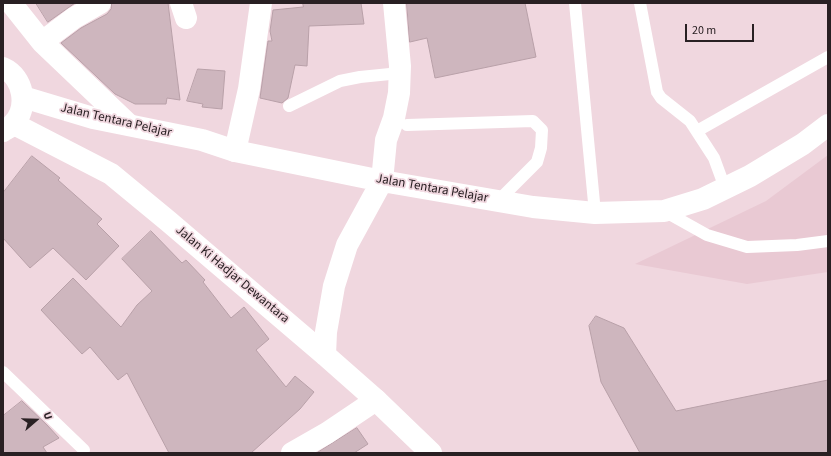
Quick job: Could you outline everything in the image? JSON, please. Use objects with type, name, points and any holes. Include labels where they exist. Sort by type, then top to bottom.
[{"type":"main road","points":[[11,3],[42,42],[128,124]]},
{"type":"main road","points":[[42,42],[74,18],[100,3]]},
{"type":"main road","points":[[235,151],[249,89],[261,3]]},
{"type":"main road","points":[[325,355],[326,332],[330,308],[336,279],[347,245],[382,181],[386,140],[394,118],[400,73],[394,3]]},
{"type":"main road","points":[[3,68],[15,77],[21,86],[23,97],[21,111],[8,127]]},
{"type":"main road","name":"Jalan Tentara Pelajar","points":[[23,97],[73,113],[202,140],[235,151],[382,181],[533,207],[595,213],[664,211],[703,199],[750,176],[803,144],[828,126]]},
{"type":"main road","name":"Jalan Ki Hadjar Dewantara","points":[[8,127],[111,174],[325,355],[376,400],[431,453]]},
{"type":"main road","points":[[292,453],[327,433],[376,400]]},
{"type":"lane","points":[[575,3],[595,213]]},
{"type":"lane","points":[[640,3],[657,92],[661,98],[690,121],[714,158],[725,188]]},
{"type":"lane","points":[[697,131],[828,57]]},
{"type":"lane","points":[[289,106],[340,81],[360,77],[400,73]]},
{"type":"lane","points":[[407,126],[533,121],[542,130],[542,148],[537,162],[498,201]]},
{"type":"lane","points":[[664,211],[707,235],[747,247],[797,245],[828,241]]},
{"type":"lane","points":[[3,372],[84,450]]},
{"type":"shaded area","points":[[828,155],[828,272],[747,284],[635,264],[766,201]]},
{"type":"building","points":[[36,3],[75,3],[48,22]]},
{"type":"building","points":[[112,3],[168,3],[180,100],[167,98],[166,104],[135,104],[115,94],[61,43],[81,28],[107,14],[111,9]]},
{"type":"building","points":[[303,3],[361,3],[364,24],[309,26],[307,66],[295,65],[288,98],[282,103],[260,98],[268,41],[272,41],[270,31],[273,10],[303,7]]},
{"type":"building","points":[[407,3],[525,3],[536,57],[435,78],[427,38],[410,42]]},
{"type":"building","points":[[198,69],[225,71],[222,109],[202,107],[203,104],[187,101]]},
{"type":"building","points":[[32,156],[60,178],[58,180],[102,219],[97,224],[119,246],[86,280],[53,248],[30,268],[3,238],[3,193]]},
{"type":"building","points":[[151,231],[182,263],[186,260],[205,280],[203,282],[231,318],[244,307],[269,339],[256,350],[286,387],[295,376],[314,392],[300,409],[251,453],[169,453],[127,373],[118,380],[90,347],[82,354],[41,310],[73,278],[121,327],[137,305],[152,291],[122,259]]},
{"type":"building","points":[[596,316],[624,328],[676,411],[828,380],[828,453],[640,453],[601,382],[589,326]]},
{"type":"building","points":[[22,401],[59,438],[43,447],[47,453],[3,453],[3,416]]},
{"type":"building","points":[[357,428],[368,444],[354,453],[317,453]]}]
